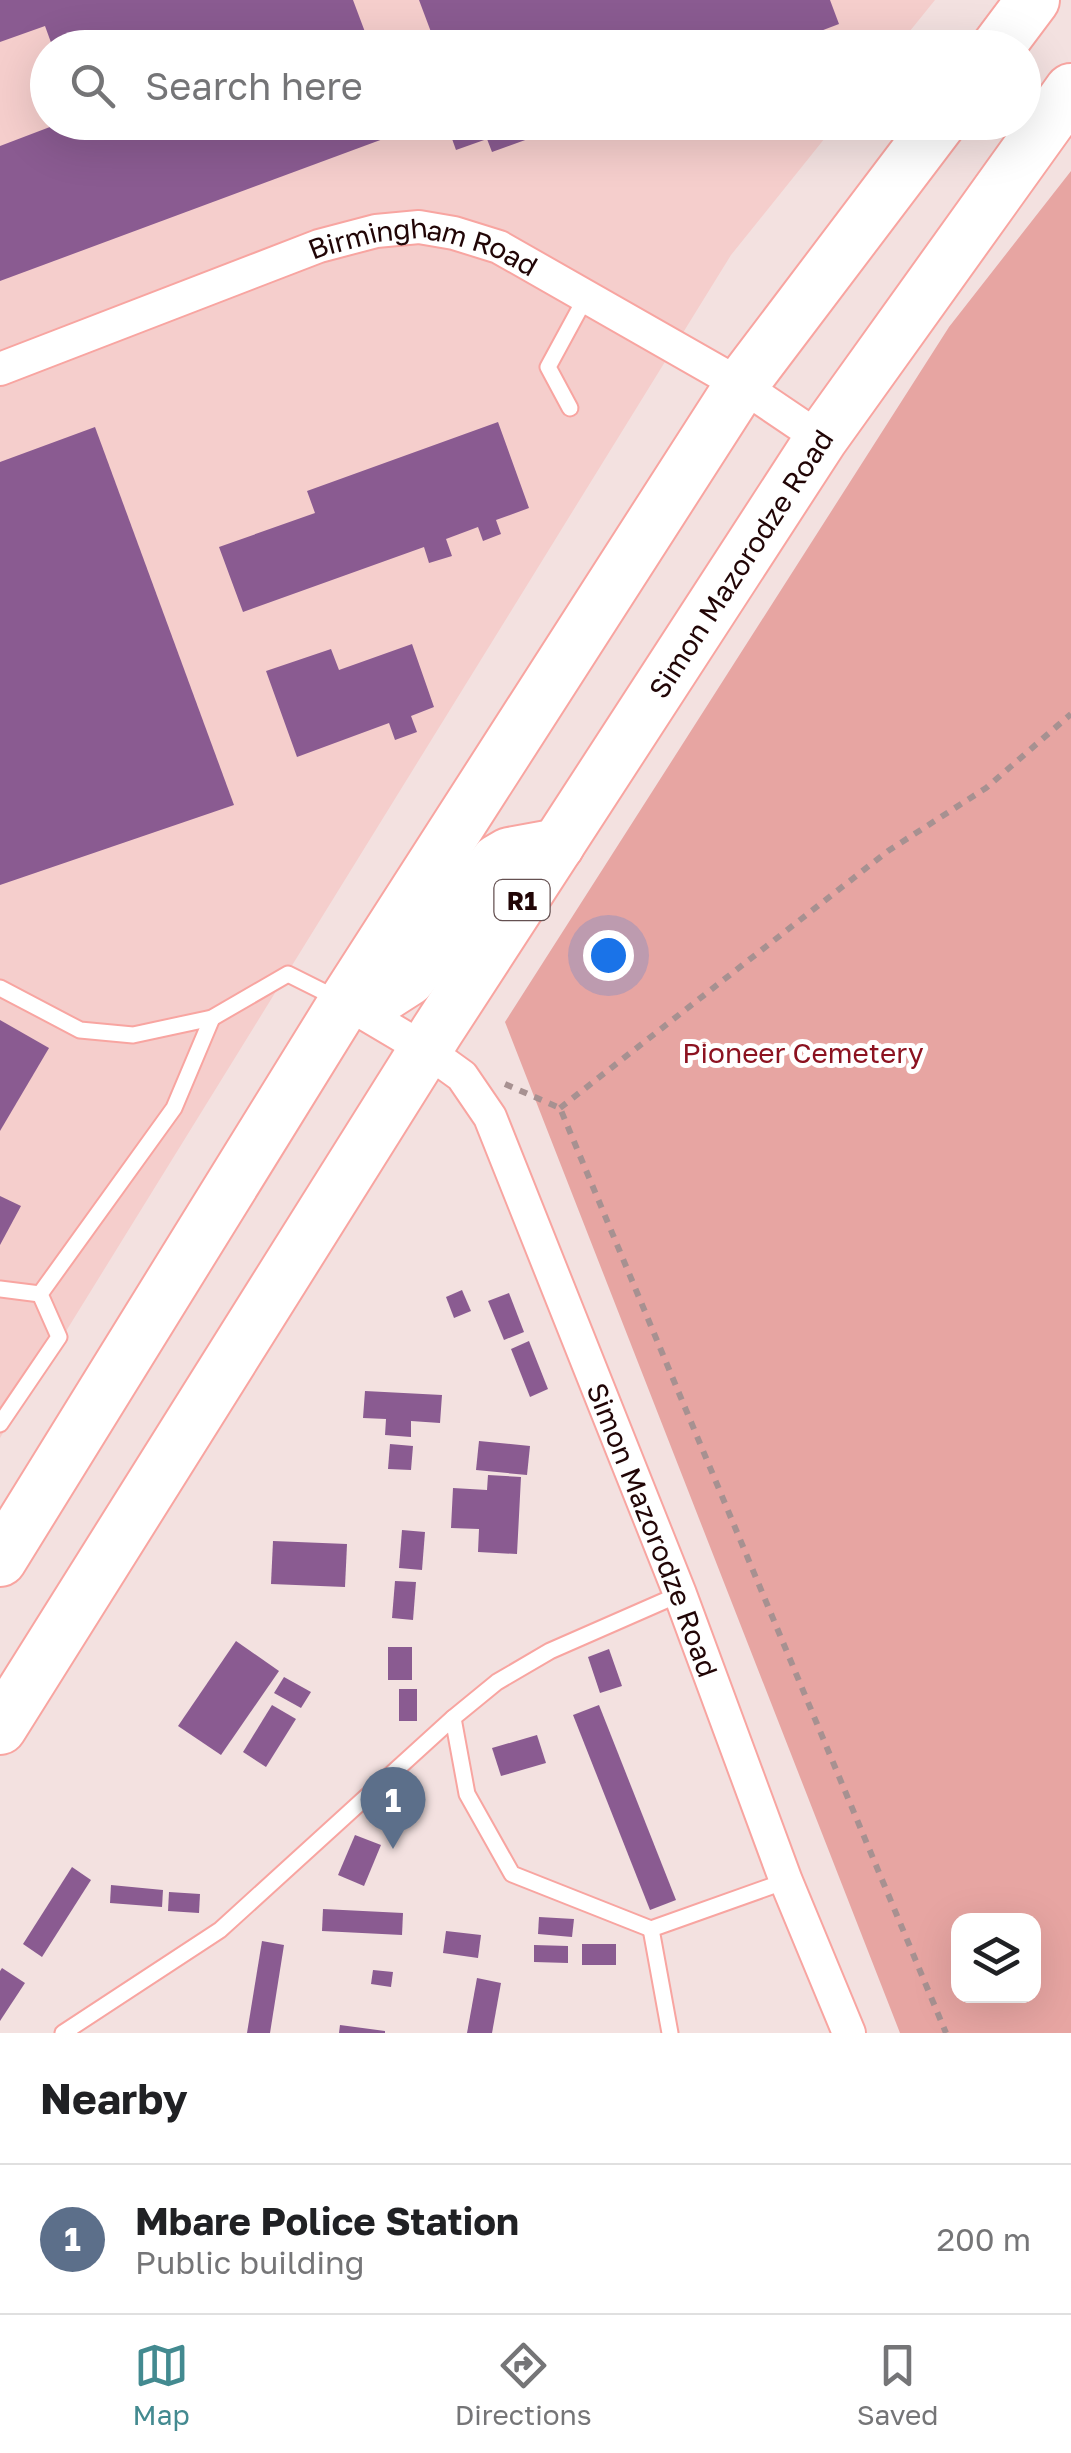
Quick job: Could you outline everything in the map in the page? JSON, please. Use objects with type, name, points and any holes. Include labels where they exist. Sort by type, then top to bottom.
[{"type":"highway","points":[[1010,30],[1033,0]]},
{"type":"highway","name":"Simon Mazorodze Road","points":[[1041,132],[1071,90]]},
{"type":"highway","points":[[0,1560],[346,1002],[741,386],[926,140]]},
{"type":"highway","name":"Simon Mazorodze Road","points":[[0,1728],[426,1050],[821,440],[1035,140]]},
{"type":"highway","points":[[346,1002],[384,995],[409,979],[497,861],[509,854],[558,845]]},
{"type":"street","name":"Birmingham Road","points":[[0,369],[319,246],[376,231],[419,227],[498,247],[741,386],[821,440]]},
{"type":"street","name":"Simon Mazorodze Road","points":[[346,1002],[462,1076],[490,1117],[680,1594],[786,1881],[849,2033]]},
{"type":"lane","points":[[570,408],[548,367],[586,297]]},
{"type":"lane","points":[[0,988],[80,1030],[133,1035],[212,1018],[288,974],[346,1002]]},
{"type":"lane","points":[[40,1294],[174,1108],[212,1018]]},
{"type":"lane","points":[[0,1289],[40,1294]]},
{"type":"lane","points":[[0,1424],[59,1337],[40,1294]]},
{"type":"lane","points":[[64,2033],[220,1930],[496,1682],[550,1651],[680,1594]]},
{"type":"lane","points":[[453,1718],[467,1794],[512,1874],[651,1928],[786,1881]]},
{"type":"lane","points":[[651,1928],[670,2033]]},
{"type":"path","points":[[560,1108],[888,851],[986,788],[1071,714]]},
{"type":"path","points":[[493,1079],[560,1108],[946,2033]]},
{"type":"shaded area","points":[[0,0],[935,0],[911,30],[30,30],[30,140],[823,140],[731,255],[0,1438]]},
{"type":"green space","name":"Pioneer Cemetery","points":[[1071,171],[1071,2033],[900,2033],[505,1022],[949,327]]},
{"type":"building","points":[[0,0],[353,0],[364,30],[46,30],[45,26],[0,42]]},
{"type":"building","points":[[419,0],[830,0],[839,24],[823,30],[430,30]]},
{"type":"building","points":[[30,135],[30,140],[380,140],[0,281],[0,146]]},
{"type":"building","points":[[452,140],[484,140],[456,150]]},
{"type":"building","points":[[487,140],[525,140],[492,152]]},
{"type":"building","points":[[498,422],[529,508],[496,520],[501,534],[483,541],[478,527],[446,539],[452,556],[429,563],[424,547],[243,612],[219,547],[315,513],[307,491]]},
{"type":"building","points":[[95,427],[234,805],[0,885],[0,462]]},
{"type":"building","points":[[412,644],[434,707],[411,716],[417,732],[395,740],[389,723],[297,757],[266,671],[331,649],[339,670]]},
{"type":"building","points":[[0,1020],[49,1048],[0,1131]]},
{"type":"building","points":[[0,1196],[21,1206],[0,1245]]},
{"type":"building","points":[[462,1290],[471,1311],[454,1318],[446,1297]]},
{"type":"building","points":[[509,1293],[524,1332],[504,1340],[488,1301]]},
{"type":"building","points":[[529,1341],[548,1389],[530,1397],[511,1349]]},
{"type":"building","points":[[365,1391],[442,1395],[440,1423],[411,1421],[411,1437],[385,1435],[386,1419],[363,1418]]},
{"type":"building","points":[[479,1441],[530,1446],[527,1475],[476,1470]]},
{"type":"building","points":[[390,1444],[413,1446],[411,1470],[388,1469]]},
{"type":"building","points":[[488,1475],[521,1477],[517,1554],[478,1552],[479,1529],[451,1528],[453,1488],[487,1490]]},
{"type":"building","points":[[402,1530],[425,1532],[422,1570],[399,1568]]},
{"type":"building","points":[[273,1541],[347,1544],[345,1587],[271,1584]]},
{"type":"building","points":[[395,1581],[416,1582],[413,1620],[392,1618]]},
{"type":"building","points":[[236,1641],[279,1671],[221,1755],[178,1726]]},
{"type":"building","points":[[388,1647],[412,1647],[412,1680],[388,1680]]},
{"type":"building","points":[[609,1649],[622,1686],[600,1693],[588,1657]]},
{"type":"building","points":[[284,1677],[311,1692],[301,1708],[274,1693]]},
{"type":"building","points":[[399,1689],[417,1689],[417,1721],[399,1721]]},
{"type":"building","points":[[272,1705],[296,1719],[266,1767],[243,1752]]},
{"type":"building","points":[[599,1705],[676,1900],[650,1910],[573,1715]]},
{"type":"building","points":[[537,1735],[546,1763],[501,1776],[492,1748]]},
{"type":"building","points":[[355,1835],[381,1845],[364,1886],[338,1875]]},
{"type":"building","points":[[72,1867],[91,1880],[42,1957],[23,1944]]},
{"type":"building","points":[[111,1885],[163,1890],[162,1907],[110,1903]]},
{"type":"building","points":[[169,1892],[200,1894],[199,1913],[168,1911]]},
{"type":"building","points":[[323,1909],[403,1913],[402,1935],[322,1931]]},
{"type":"building","points":[[539,1917],[574,1919],[572,1937],[538,1934]]},
{"type":"building","points":[[446,1931],[481,1935],[478,1958],[443,1953]]},
{"type":"building","points":[[262,1941],[284,1945],[270,2033],[247,2033]]},
{"type":"building","points":[[582,1944],[616,1944],[616,1965],[582,1965]]},
{"type":"building","points":[[534,1945],[568,1946],[568,1963],[534,1962]]},
{"type":"building","points":[[2,1968],[25,1983],[0,2021],[0,1971]]},
{"type":"building","points":[[373,1970],[393,1972],[391,1987],[371,1984]]},
{"type":"building","points":[[477,1978],[501,1983],[492,2033],[467,2033]]},
{"type":"building","points":[[340,2025],[385,2031],[385,2033],[339,2033]]},
{"type":"place","name":"Mbare Police Station","points":[[393,1849]]}]
